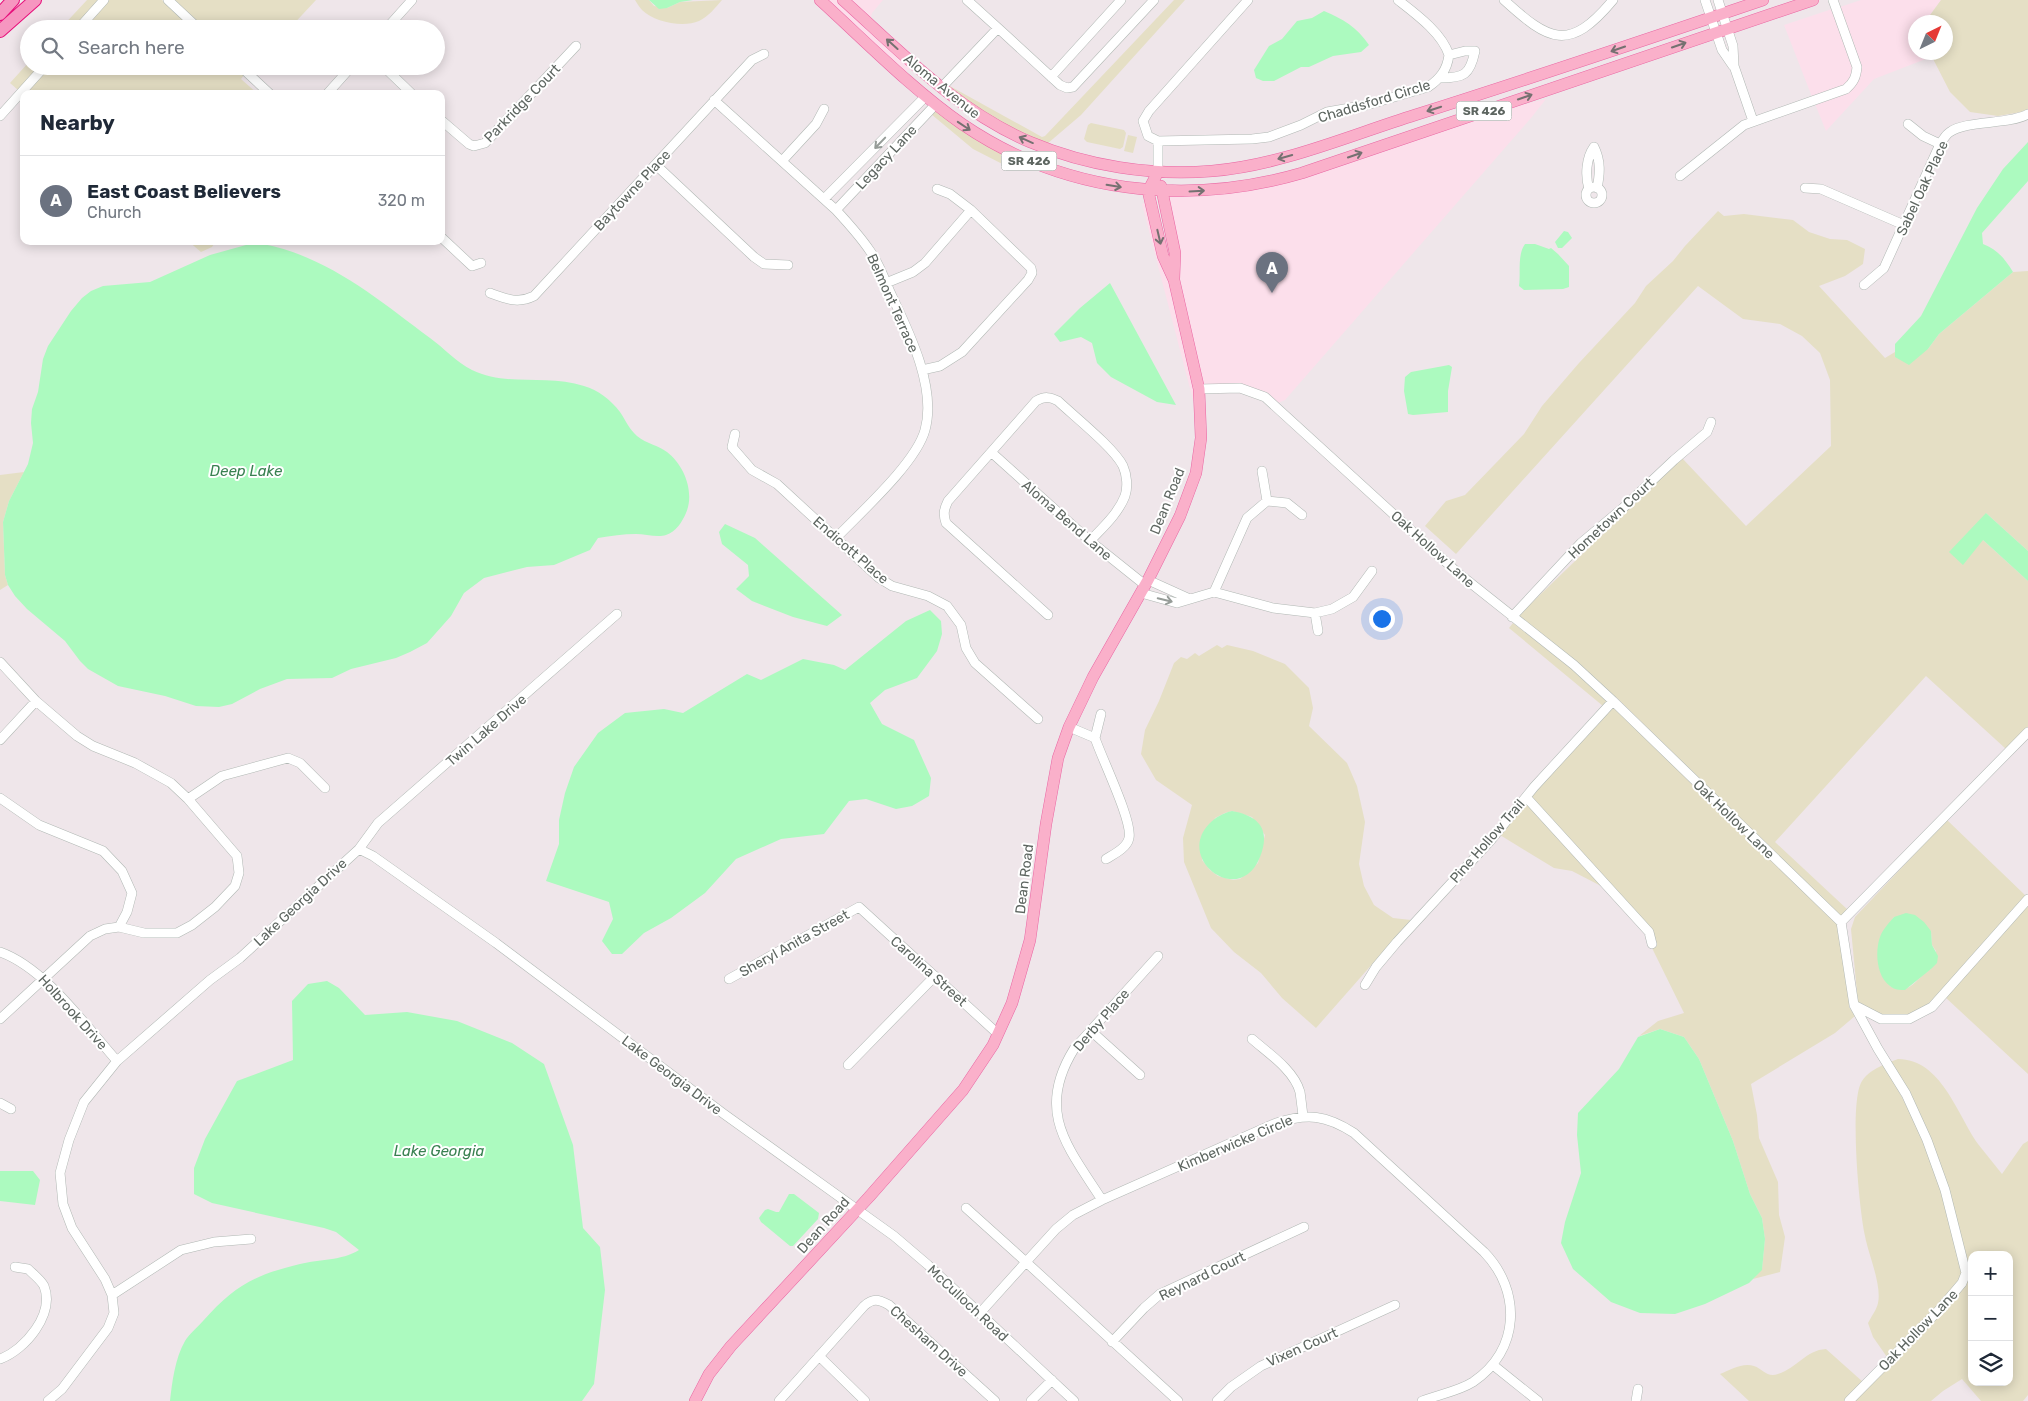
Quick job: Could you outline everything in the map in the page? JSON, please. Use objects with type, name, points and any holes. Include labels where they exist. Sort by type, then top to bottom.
[{"type":"highway","points":[[0,14],[13,0]]},
{"type":"highway","points":[[0,32],[35,0]]},
{"type":"main road","name":"Aloma Avenue","points":[[820,0],[926,96],[978,135],[1032,162],[1089,181],[1148,191]]},
{"type":"main road","name":"Aloma Avenue","points":[[843,0],[962,105],[1007,132],[1053,151],[1104,165],[1158,172]]},
{"type":"main road","name":"SR 426","points":[[1158,172],[1209,171],[1253,166],[1565,68],[1763,0]]},
{"type":"main road","name":"SR 426","points":[[1148,191],[1215,190],[1268,182],[1813,0]]},
{"type":"main road","points":[[904,76],[929,86],[941,88]]},
{"type":"main road","points":[[926,96],[942,98],[962,105]]},
{"type":"main road","points":[[1389,143],[1398,127],[1415,115]]},
{"type":"main road","points":[[1148,191],[1158,172]]},
{"type":"main road","name":"Dean Road","points":[[1158,172],[1175,253],[1174,280]]},
{"type":"main road","name":"Dean Road","points":[[695,1401],[709,1374],[730,1346],[857,1210],[963,1090],[980,1066],[998,1034],[1017,988],[1030,940],[1049,806],[1058,758],[1069,727],[1092,677],[1144,586],[1180,516],[1196,473],[1201,438],[1199,390],[1174,280],[1163,256],[1148,191]]},
{"type":"street","points":[[86,20],[104,0]]},
{"type":"street","points":[[168,0],[190,20]]},
{"type":"street","points":[[394,20],[412,0]]},
{"type":"street","points":[[967,0],[1060,86],[1067,88],[1074,87],[1154,0]]},
{"type":"street","points":[[1051,78],[1121,0]]},
{"type":"street","points":[[1158,172],[1158,141],[1148,136],[1144,129],[1143,121],[1149,111],[1248,0]]},
{"type":"street","points":[[1398,0],[1433,31],[1446,48],[1449,56]]},
{"type":"street","points":[[1504,0],[1534,27],[1547,33],[1570,36],[1600,16],[1613,0]]},
{"type":"street","points":[[1706,0],[1717,16],[1722,31],[1722,50],[1734,66],[1753,121]]},
{"type":"street","points":[[1717,16],[1718,0]]},
{"type":"street","points":[[1680,176],[1744,125],[1846,89],[1852,83],[1856,77],[1857,67],[1833,0]]},
{"type":"street","points":[[941,88],[998,28]]},
{"type":"street","name":"Parkridge Court","points":[[445,123],[469,144],[474,146],[485,143],[576,46]]},
{"type":"street","name":"Chaddsford Circle","points":[[1158,141],[1270,137],[1327,112],[1367,105],[1428,87],[1440,78],[1445,71],[1449,56],[1465,51],[1475,51],[1473,62],[1465,74],[1459,78],[1440,78]]},
{"type":"street","name":"Baytowne Place","points":[[490,293],[511,301],[526,300],[534,296],[752,60],[764,54]]},
{"type":"street","points":[[23,90],[37,75]]},
{"type":"street","points":[[250,75],[266,90]]},
{"type":"street","points":[[330,90],[344,75]]},
{"type":"street","points":[[392,75],[408,90]]},
{"type":"street","points":[[0,116],[20,94]]},
{"type":"street","name":"Legacy Lane","points":[[824,199],[926,96]]},
{"type":"street","name":"Belmont Terrace","points":[[714,100],[836,210],[852,227],[871,252],[908,330],[922,370],[928,416],[925,431],[918,446],[908,462],[836,538]]},
{"type":"street","name":"Legacy Lane","points":[[836,210],[936,104]]},
{"type":"street","points":[[782,161],[816,124],[824,109]]},
{"type":"street","name":"Sabel Oak Place","points":[[1864,285],[1884,268],[1940,144],[1949,132],[1959,128],[2028,114]]},
{"type":"street","points":[[1908,124],[1923,136],[1940,144]]},
{"type":"street","points":[[1594,147],[1599,157],[1600,175],[1593,188],[1587,182],[1588,166],[1588,155],[1594,147]]},
{"type":"street","points":[[656,165],[764,264],[788,265]]},
{"type":"street","points":[[1588,166],[1599,167]]},
{"type":"street","points":[[1806,188],[1821,189],[1904,225]]},
{"type":"street","points":[[922,370],[940,366],[962,352],[1015,295],[1032,273],[1031,268],[971,210],[950,194],[937,189]]},
{"type":"street","points":[[886,283],[913,272],[925,263],[971,210]]},
{"type":"street","points":[[445,241],[472,266],[481,264]]},
{"type":"street","name":"Oak Hollow Lane","points":[[1199,390],[1240,388],[1265,397],[1458,573],[1574,665],[1841,922],[1854,1005],[1906,1094],[1927,1140],[1945,1190],[1966,1273],[1962,1283],[1940,1309],[1849,1401]]},
{"type":"street","points":[[1048,615],[946,523],[944,516],[948,501],[1036,400],[1043,397],[1050,397],[1058,401],[1115,454],[1124,467],[1126,477],[1124,497],[1118,508],[1090,541]]},
{"type":"street","name":"Hometown Court","points":[[1512,617],[1582,543],[1707,432],[1711,422]]},
{"type":"street","name":"Endicott Place","points":[[735,434],[732,446],[752,470],[777,484],[878,578],[892,586],[928,596],[947,606],[962,625],[966,648],[976,663],[1038,719]]},
{"type":"street","name":"Aloma Bend Lane","points":[[991,452],[1090,541],[1144,586],[1177,603],[1214,592]]},
{"type":"street","points":[[1262,471],[1267,501]]},
{"type":"street","points":[[1302,515],[1288,503],[1267,501],[1247,518],[1214,592],[1272,608],[1315,613],[1332,609],[1354,597],[1372,571]]},
{"type":"street","name":"Aloma Bend Lane","points":[[1144,586],[1190,599]]},
{"type":"street","points":[[1315,613],[1318,631]]},
{"type":"street","name":"Twin Lake Drive","points":[[359,849],[378,824],[617,614]]},
{"type":"street","points":[[0,662],[36,701],[77,736],[93,746],[141,766],[171,783],[188,799],[237,856],[239,873],[235,886],[216,907],[192,925],[176,933],[144,933],[119,927],[90,936],[0,1019]]},
{"type":"street","points":[[0,740],[36,701]]},
{"type":"street","name":"Pine Hollow Trail","points":[[1365,985],[1376,967],[1613,701]]},
{"type":"street","points":[[1101,714],[1095,738],[1129,822],[1129,839],[1124,848],[1106,859]]},
{"type":"street","points":[[1069,727],[1095,738]]},
{"type":"street","points":[[1841,922],[2028,732]]},
{"type":"street","points":[[188,799],[222,776],[288,758],[300,763],[325,788]]},
{"type":"street","points":[[1526,797],[1649,932],[1652,944]]},
{"type":"street","points":[[0,798],[39,825],[103,852],[122,871],[132,893],[127,912],[119,927]]},
{"type":"street","name":"Lake Georgia Drive","points":[[48,1401],[62,1389],[108,1328],[114,1313],[112,1295],[105,1279],[72,1228],[63,1204],[60,1173],[69,1140],[84,1102],[117,1061],[210,980],[240,958],[359,849],[373,856],[496,943],[724,1114],[857,1210]]},
{"type":"street","points":[[1854,1005],[1881,1020],[1909,1019],[1932,1007],[2028,899]]},
{"type":"street","name":"Carolina Street","points":[[859,908],[998,1034]]},
{"type":"street","name":"Sheryl Anita Street","points":[[729,979],[859,908]]},
{"type":"street","name":"Holbrook Drive","points":[[0,952],[16,957],[43,978],[117,1061]]},
{"type":"street","name":"Derby Place","points":[[1102,1200],[1061,1133],[1056,1112],[1060,1078],[1065,1063],[1074,1049],[1158,956]]},
{"type":"street","points":[[848,1065],[935,976]]},
{"type":"street","points":[[1090,1030],[1140,1075]]},
{"type":"street","points":[[1252,1039],[1289,1073],[1295,1082],[1299,1091],[1303,1116]]},
{"type":"street","points":[[0,1103],[11,1109]]},
{"type":"street","name":"Kimberwicke Circle","points":[[980,1314],[1056,1229],[1074,1215],[1102,1200],[1276,1122],[1303,1116],[1332,1121],[1354,1133],[1492,1260],[1502,1275],[1508,1289],[1510,1320],[1504,1346],[1493,1364],[1473,1382],[1460,1389],[1422,1401]]},
{"type":"street","points":[[966,1208],[1178,1401]]},
{"type":"street","name":"McCulloch Road","points":[[857,1210],[894,1236],[1074,1401]]},
{"type":"street","name":"Reynard Court","points":[[1112,1342],[1160,1294],[1304,1228]]},
{"type":"street","points":[[112,1295],[181,1250],[214,1242],[251,1239]]},
{"type":"street","points":[[0,1359],[20,1347],[32,1335],[44,1314],[46,1297],[43,1285],[28,1269],[15,1267]]},
{"type":"street","name":"Chesham Drive","points":[[780,1401],[870,1300],[879,1300],[888,1305],[995,1401]]},
{"type":"street","name":"Vixen Court","points":[[1217,1401],[1238,1381],[1261,1366],[1395,1305]]},
{"type":"street","points":[[819,1356],[865,1401]]},
{"type":"street","points":[[1493,1364],[1538,1401]]},
{"type":"street","points":[[1031,1401],[1052,1380]]},
{"type":"street","points":[[1636,1401],[1638,1389]]},
{"type":"shaded area","points":[[87,0],[100,0],[82,20],[68,20]]},
{"type":"shaded area","points":[[109,0],[162,0],[183,20],[91,20]]},
{"type":"shaded area","points":[[174,0],[316,0],[297,20],[196,20]]},
{"type":"shaded area","points":[[635,0],[649,0],[654,6],[667,8],[680,2],[722,0],[703,19],[692,23],[677,24],[661,21],[647,14]]},
{"type":"shaded area","points":[[826,0],[837,0],[911,67],[906,72]]},
{"type":"shaded area","points":[[850,0],[883,0],[872,13],[871,18],[917,59],[916,60]]},
{"type":"shaded area","points":[[1174,0],[1185,0],[1081,115],[1047,144],[995,119],[971,104],[948,85],[1042,137],[1045,136]]},
{"type":"shaded area","points":[[1861,0],[1941,0],[1930,15],[1908,15],[1908,60],[1923,60],[1874,79],[1826,131],[1815,104],[1849,92],[1856,85],[1860,77],[1861,64],[1840,7]]},
{"type":"shaded area","points":[[1941,0],[2028,0],[2028,109],[1998,116],[1970,112],[1950,92],[1934,60],[1953,60],[1953,15],[1930,15]]},
{"type":"shaded area","points":[[1832,9],[1853,68],[1852,76],[1845,86],[1812,97],[1784,25]]},
{"type":"shaded area","points":[[20,72],[20,75],[32,75],[18,90],[10,83]]},
{"type":"shaded area","points":[[42,75],[244,75],[241,79],[253,90],[29,90]]},
{"type":"shaded area","points":[[1546,99],[1285,400],[1278,403],[1267,393],[1242,384],[1202,385],[1179,282],[1167,196],[1215,194],[1496,111]]},
{"type":"shaded area","points":[[936,109],[1025,164],[1016,171],[973,149],[931,114]]},
{"type":"shaded area","points":[[1091,123],[1124,130],[1126,133],[1123,147],[1120,149],[1087,142],[1084,139],[1088,125]]},
{"type":"shaded area","points":[[1128,135],[1137,137],[1133,153],[1124,151]]},
{"type":"shaded area","points":[[1147,202],[1186,346],[1196,400],[1193,400],[1142,204]]},
{"type":"shaded area","points":[[1718,211],[1724,216],[1744,214],[1793,220],[1809,232],[1830,239],[1847,240],[1865,249],[1863,264],[1845,276],[1819,286],[1885,358],[1895,352],[1896,357],[1928,349],[1939,334],[2013,272],[2028,271],[2028,551],[1986,513],[1983,540],[2028,581],[2028,727],[2006,749],[1926,676],[1775,842],[1848,910],[1841,917],[1619,700],[1576,662],[1518,616],[1682,458],[1746,526],[1831,446],[1830,380],[1820,353],[1802,336],[1780,324],[1743,319],[1698,286],[1456,554],[1425,526],[1446,501],[1465,495],[1524,434],[1542,406],[1579,363],[1635,303],[1646,286],[1673,261]]},
{"type":"shaded area","points":[[193,245],[213,245],[212,247],[201,252]]},
{"type":"shaded area","points":[[24,472],[9,501],[3,522],[5,575],[8,585],[0,590],[0,475]]},
{"type":"shaded area","points":[[1513,623],[1571,668],[1607,701],[1603,706],[1509,628]]},
{"type":"shaded area","points":[[1217,645],[1222,648],[1227,645],[1253,651],[1285,664],[1309,688],[1313,708],[1309,726],[1347,763],[1357,786],[1365,822],[1359,864],[1364,886],[1374,905],[1393,918],[1411,920],[1316,1028],[1282,998],[1261,973],[1234,952],[1211,928],[1184,862],[1183,838],[1192,805],[1156,780],[1141,754],[1145,730],[1174,663],[1181,657],[1187,659],[1195,653],[1199,656]],"holes":[[[1232,811],[1252,817],[1265,835],[1258,863],[1240,879],[1233,880],[1218,876],[1202,860],[1215,818]]]},
{"type":"shaded area","points":[[1613,706],[1837,924],[1849,1007],[1855,1016],[1835,1033],[1751,1084],[1759,1138],[1778,1182],[1779,1215],[1785,1237],[1780,1272],[1753,1279],[1762,1269],[1765,1239],[1762,1218],[1750,1194],[1733,1141],[1699,1059],[1684,1037],[1660,1029],[1639,1036],[1658,1021],[1684,1013],[1652,948],[1657,946],[1653,931],[1531,796]]},
{"type":"shaded area","points":[[1526,803],[1601,886],[1572,871],[1554,868],[1500,835]]},
{"type":"shaded area","points":[[1947,820],[2026,896],[1930,1004],[1908,1015],[1883,1015],[1858,1003],[1851,929],[1855,917]],"holes":[[[1894,917],[1931,931],[1932,945],[1936,951],[1931,969],[1908,988],[1897,989],[1890,986],[1881,936]]]},
{"type":"shaded area","points":[[2028,905],[2028,1074],[1945,997]]},
{"type":"shaded area","points":[[1898,1059],[1913,1061],[1926,1068],[1937,1078],[1955,1104],[1978,1144],[2002,1174],[2023,1144],[2028,1141],[2028,1395],[2023,1401],[1981,1401],[1968,1386],[2013,1386],[2013,1251],[1968,1251],[1968,1386],[1962,1379],[1931,1401],[1854,1401],[1965,1285],[1931,1138],[1910,1092],[1890,1062]]},
{"type":"shaded area","points":[[1883,1065],[1909,1110],[1930,1158],[1944,1201],[1962,1273],[1939,1307],[1887,1357],[1873,1337],[1868,1323],[1876,1308],[1879,1296],[1863,1222],[1856,1156],[1858,1092],[1864,1078]]},
{"type":"shaded area","points":[[1826,1349],[1863,1382],[1844,1401],[1749,1401],[1720,1374],[1737,1367],[1750,1365],[1774,1375],[1791,1368],[1813,1352]]},
{"type":"water","points":[[649,0],[693,0],[659,9]]},
{"type":"water","points":[[1324,11],[1349,24],[1360,33],[1369,45],[1361,52],[1333,56],[1309,67],[1301,67],[1274,81],[1263,81],[1256,78],[1254,70],[1269,46],[1282,39],[1297,21],[1312,18]]},
{"type":"water","points":[[2028,142],[2028,181],[1982,233],[1983,244],[2001,255],[2013,272],[1939,334],[1928,349],[1909,365],[1895,357],[1895,344],[1921,316],[1977,208],[2003,169]]},
{"type":"water","points":[[1564,231],[1568,232],[1572,238],[1562,248],[1558,248],[1555,242]]},
{"type":"water","points":[[1525,244],[1535,244],[1551,248],[1558,254],[1569,266],[1569,287],[1563,289],[1524,290],[1519,286],[1520,259]]},
{"type":"water","name":"Deep Lake","points":[[246,245],[267,245],[309,258],[331,269],[372,295],[472,370],[499,378],[570,383],[599,393],[620,412],[637,436],[667,452],[683,471],[689,496],[686,513],[681,523],[673,532],[663,536],[631,534],[598,538],[590,550],[554,565],[527,567],[484,578],[464,593],[451,616],[427,643],[410,652],[396,658],[351,669],[332,678],[287,679],[260,689],[232,704],[219,707],[196,706],[165,696],[118,686],[88,669],[65,641],[27,609],[15,596],[8,585],[5,575],[3,522],[9,501],[28,464],[33,443],[32,409],[38,392],[43,359],[48,346],[71,311],[91,291],[103,286],[150,282],[210,255]]},
{"type":"water","points":[[1110,283],[1176,405],[1157,402],[1111,377],[1097,363],[1092,343],[1081,337],[1060,342],[1054,334],[1080,308]]},
{"type":"water","points":[[1449,365],[1452,367],[1448,391],[1448,412],[1408,414],[1404,391],[1405,377],[1411,372]]},
{"type":"water","points":[[1986,513],[2028,551],[2028,581],[1983,540],[1963,565],[1949,552]]},
{"type":"water","points":[[725,524],[755,538],[842,615],[827,626],[793,617],[752,601],[736,589],[749,576],[748,565],[722,544],[719,532]]},
{"type":"water","points":[[930,610],[941,621],[942,634],[937,651],[917,678],[885,690],[870,703],[882,724],[914,740],[931,778],[929,796],[912,806],[896,809],[866,799],[849,801],[824,834],[781,839],[736,859],[705,893],[671,918],[644,933],[622,954],[612,954],[602,941],[613,919],[609,902],[546,881],[559,844],[559,820],[565,793],[574,767],[598,733],[625,713],[664,709],[683,713],[747,674],[761,680],[803,659],[834,665],[845,670],[906,621]]},
{"type":"water","points":[[1232,811],[1256,820],[1263,831],[1264,839],[1260,857],[1251,872],[1239,878],[1226,878],[1214,873],[1205,864],[1200,852],[1201,838],[1209,824],[1214,819]]},
{"type":"water","points":[[1906,913],[1915,915],[1931,931],[1932,945],[1938,956],[1937,963],[1931,969],[1905,990],[1899,990],[1885,982],[1879,970],[1877,949],[1880,937],[1886,926],[1894,917]]},
{"type":"water","name":"Lake Georgia","points":[[327,981],[339,988],[365,1015],[407,1012],[457,1021],[512,1043],[544,1064],[573,1145],[583,1228],[600,1247],[605,1290],[594,1384],[582,1401],[170,1401],[176,1363],[185,1341],[214,1309],[235,1290],[257,1278],[284,1268],[345,1256],[359,1250],[336,1232],[212,1203],[194,1194],[194,1168],[205,1139],[237,1081],[293,1060],[292,1001],[308,984]]},
{"type":"water","points":[[1660,1029],[1684,1037],[1699,1059],[1733,1141],[1750,1194],[1762,1218],[1765,1239],[1762,1270],[1749,1283],[1705,1304],[1675,1314],[1640,1313],[1611,1302],[1573,1269],[1561,1243],[1565,1222],[1581,1173],[1577,1135],[1578,1113],[1619,1069],[1638,1037]]},
{"type":"water","points":[[0,1171],[33,1171],[40,1180],[35,1205],[0,1201]]},
{"type":"water","points":[[789,1194],[794,1194],[819,1213],[818,1219],[793,1246],[790,1246],[761,1222],[759,1218],[768,1209],[779,1212]]},
{"type":"place","name":"East Coast Believers","points":[[1272,293]]}]
